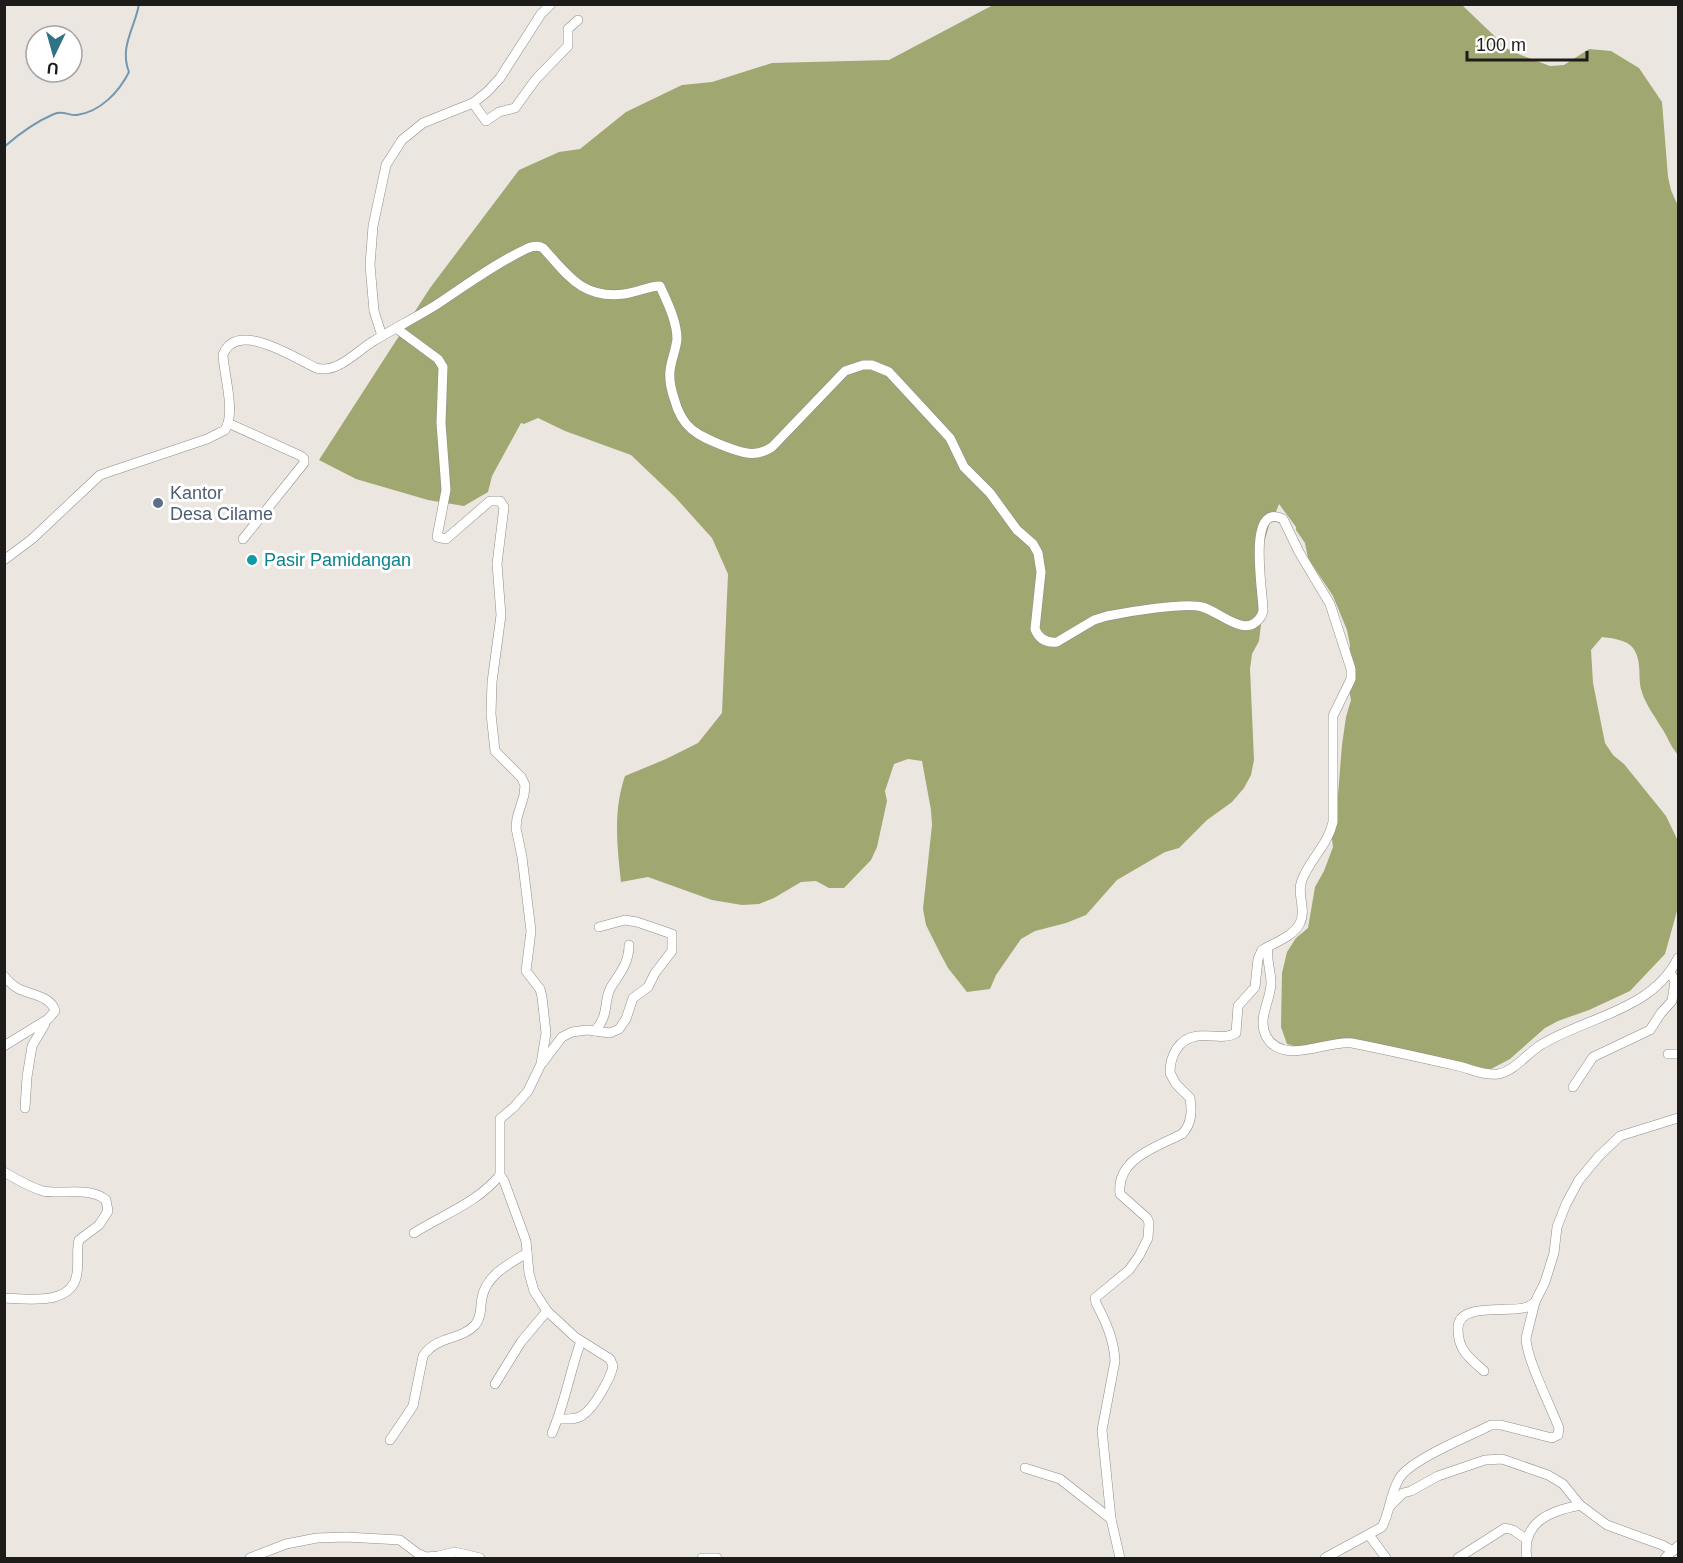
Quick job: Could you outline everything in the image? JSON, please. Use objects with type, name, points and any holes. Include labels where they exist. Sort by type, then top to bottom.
[{"type":"street","points":[[382,336],[374,311],[370,265],[373,226],[386,165],[402,140],[423,123],[473,103],[487,92],[500,78],[541,14],[551,4]]},
{"type":"street","points":[[473,103],[486,121],[500,112],[515,108],[536,79],[568,46],[568,29],[578,20]]},
{"type":"street","points":[[4,560],[49,524],[100,475],[221,433],[228,423],[229,402],[223,356],[231,344],[243,340],[260,341],[316,368],[326,369],[337,366],[504,261],[539,246],[585,290],[623,294],[659,286],[676,329],[677,340],[670,379],[676,408],[683,421],[692,431],[703,437],[751,454],[772,447],[845,371],[863,365],[884,368],[950,438],[964,467],[990,493],[1017,530],[1033,544],[1038,553],[1041,572],[1035,629],[1038,635],[1050,642],[1057,642],[1094,620],[1107,616],[1190,605],[1206,608],[1236,624],[1247,626],[1255,624],[1262,616],[1263,608],[1260,582],[1260,539],[1267,520],[1274,517],[1282,518],[1330,604],[1352,674],[1333,716],[1334,815],[1331,831],[1302,880],[1300,923],[1286,937],[1262,950],[1258,959],[1255,987],[1238,1006],[1236,1033],[1230,1036],[1197,1036],[1189,1039],[1174,1051],[1170,1073],[1176,1084],[1190,1098],[1191,1117],[1187,1128],[1182,1134],[1130,1163],[1120,1179],[1120,1194],[1147,1218],[1149,1231],[1139,1256],[1129,1270],[1099,1292],[1095,1298],[1095,1303],[1112,1339],[1115,1361],[1102,1430],[1111,1519],[1120,1558]]},
{"type":"street","points":[[396,328],[438,359],[443,367],[441,423],[446,490],[437,537],[446,539],[490,501],[500,501],[504,507],[497,570],[502,603],[492,682],[491,714],[495,751],[521,777],[525,785],[516,828],[531,931],[526,971],[540,989],[544,1010],[546,1033],[541,1064]]},
{"type":"street","points":[[228,423],[304,459],[243,539]]},
{"type":"street","points":[[559,1419],[576,1418],[585,1413],[612,1371],[612,1362],[581,1341],[548,1311],[534,1291],[529,1273],[526,1241],[500,1175],[500,1119],[528,1091],[541,1064],[562,1037],[572,1032],[587,1030],[610,1033],[623,1024],[633,998],[648,987],[655,973],[672,951],[672,934],[637,922],[625,920],[599,927]]},
{"type":"street","points":[[595,1031],[605,1016],[612,986],[617,982],[628,961],[629,945]]},
{"type":"street","points":[[1268,947],[1267,959],[1271,984],[1264,1011],[1264,1024],[1266,1036],[1274,1044],[1287,1050],[1297,1051],[1348,1043],[1489,1074],[1504,1072],[1539,1046],[1640,999],[1658,986],[1678,958]]},
{"type":"street","points":[[1573,1086],[1591,1059],[1650,1030],[1672,1001],[1675,981],[1670,972]]},
{"type":"street","points":[[4,976],[18,988],[48,1000],[54,1007],[54,1013],[48,1019],[4,1046]]},
{"type":"street","points":[[25,1108],[32,1046],[48,1019]]},
{"type":"street","points":[[1324,1558],[1382,1527],[1398,1480],[1403,1472],[1420,1460],[1491,1425],[1501,1425],[1554,1438],[1558,1435],[1559,1428],[1526,1344],[1535,1302],[1554,1253],[1557,1227],[1580,1180],[1599,1156],[1620,1136],[1678,1118]]},
{"type":"street","points":[[4,1172],[39,1190],[56,1193],[94,1192],[106,1200],[108,1211],[99,1225],[79,1240],[78,1272],[71,1290],[48,1298],[4,1298]]},
{"type":"street","points":[[414,1233],[465,1205],[489,1188],[500,1175]]},
{"type":"street","points":[[390,1440],[413,1406],[423,1356],[440,1341],[469,1330],[479,1319],[481,1301],[487,1282],[508,1264],[528,1253]]},
{"type":"street","points":[[1484,1371],[1461,1347],[1458,1327],[1462,1318],[1473,1311],[1513,1310],[1527,1307],[1535,1302]]},
{"type":"street","points":[[495,1384],[521,1342],[548,1311]]},
{"type":"street","points":[[552,1433],[559,1419],[581,1341]]},
{"type":"street","points":[[1391,1505],[1404,1493],[1438,1476],[1485,1460],[1502,1460],[1538,1471],[1563,1484],[1580,1505],[1607,1525],[1676,1549]]},
{"type":"street","points":[[1025,1468],[1060,1479],[1111,1519]]},
{"type":"street","points":[[1527,1558],[1526,1539],[1529,1531],[1558,1509],[1580,1505]]},
{"type":"street","points":[[1458,1558],[1471,1554],[1505,1528],[1513,1530],[1526,1539]]},
{"type":"street","points":[[1369,1535],[1386,1558]]},
{"type":"street","points":[[250,1558],[294,1543],[317,1538],[346,1537],[400,1540],[426,1557],[455,1552],[480,1558]]},
{"type":"street","points":[[1665,1558],[1676,1549]]},
{"type":"street","points":[[702,1558],[717,1558]]},
{"type":"green space","points":[[995,4],[1462,5],[1508,49],[1550,66],[1564,65],[1589,49],[1611,51],[1639,68],[1662,102],[1668,177],[1678,206],[1678,755],[1644,699],[1638,658],[1633,648],[1623,641],[1602,637],[1591,650],[1593,683],[1605,743],[1666,816],[1678,841],[1677,911],[1665,954],[1630,991],[1545,1028],[1510,1059],[1491,1069],[1475,1070],[1361,1043],[1301,1048],[1287,1044],[1281,1027],[1282,973],[1287,952],[1296,938],[1308,928],[1315,887],[1333,847],[1331,831],[1336,820],[1342,745],[1351,700],[1348,684],[1350,645],[1347,630],[1333,596],[1308,558],[1305,543],[1279,504],[1274,517],[1271,518],[1259,561],[1263,608],[1259,641],[1252,654],[1250,669],[1254,760],[1251,775],[1244,788],[1232,802],[1207,820],[1179,848],[1165,852],[1117,880],[1086,915],[1035,931],[1021,939],[996,975],[990,989],[967,992],[948,968],[926,925],[923,909],[932,825],[922,761],[908,759],[894,764],[885,791],[887,801],[877,847],[871,860],[844,888],[829,888],[816,881],[801,882],[759,904],[742,905],[712,900],[648,877],[621,882],[617,815],[625,776],[698,743],[722,713],[728,574],[712,538],[675,497],[631,455],[565,431],[538,418],[524,424],[521,423],[492,476],[488,492],[464,506],[428,500],[356,479],[319,460],[430,288],[519,170],[559,152],[580,149],[626,112],[682,85],[712,82],[772,63],[889,60]]},
{"type":"waterway","points":[[4,147],[28,128],[47,117],[60,113],[74,115],[85,113],[101,105],[114,94],[129,72],[126,63],[127,46],[139,4]]},
{"type":"place","name":"Kantor Desa Cilame","points":[[158,503]]},
{"type":"place","name":"Pasir Pamidangan","points":[[252,560]]}]
